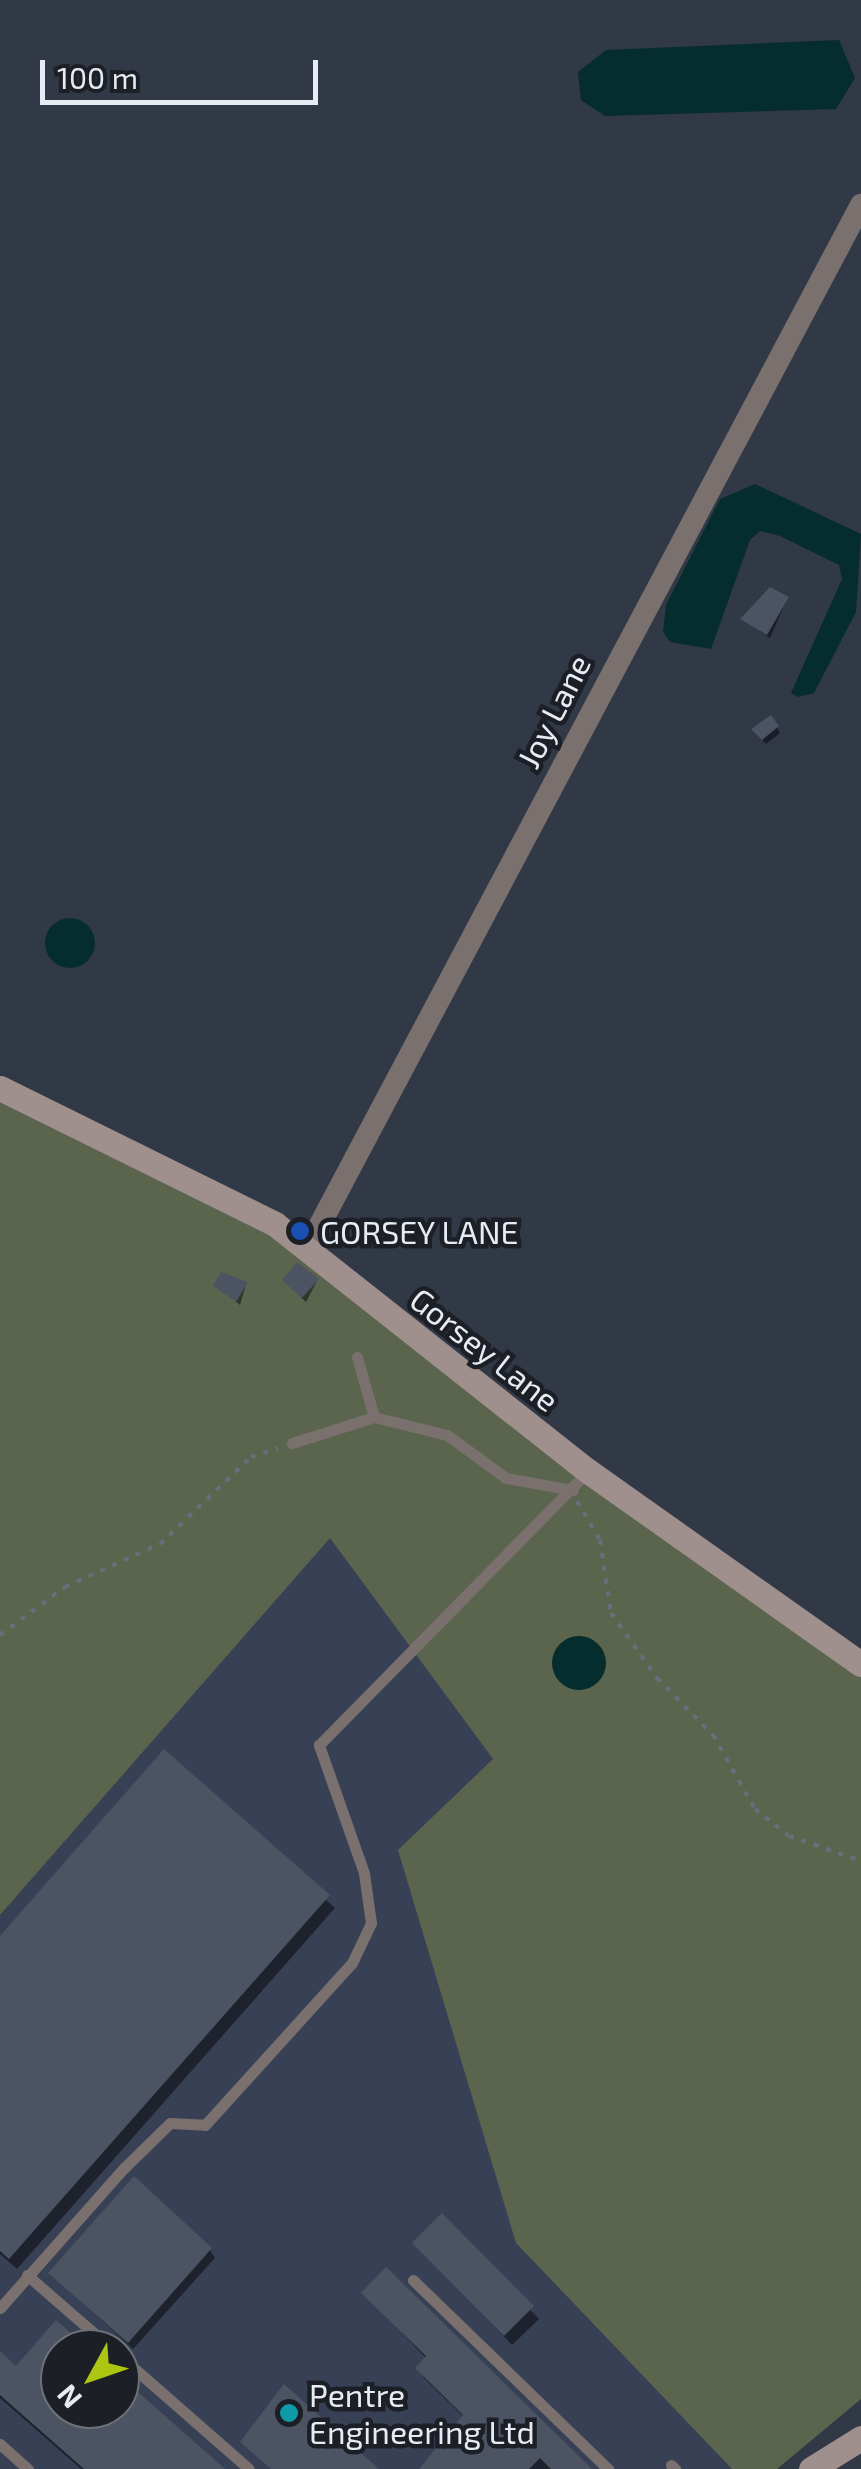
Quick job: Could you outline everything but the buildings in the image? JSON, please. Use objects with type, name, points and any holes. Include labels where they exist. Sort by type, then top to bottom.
[{"type":"street","name":"Joy Lane","points":[[307,1249],[861,205]]},
{"type":"street","name":"Gorsey Lane","points":[[0,1088],[234,1201],[307,1249],[580,1480],[861,1664]]},
{"type":"street","points":[[811,2469],[861,2438]]},
{"type":"lane","points":[[357,1356],[374,1417]]},
{"type":"lane","points":[[292,1443],[374,1417],[448,1434],[506,1478],[580,1480]]},
{"type":"lane","points":[[0,2308],[170,2123],[204,2126],[352,1963],[371,1922],[364,1873],[319,1745],[580,1480]]},
{"type":"lane","points":[[27,2275],[89,2329]]},
{"type":"lane","points":[[413,2280],[608,2469]]},
{"type":"lane","points":[[140,2374],[249,2469]]},
{"type":"lane","points":[[0,2444],[28,2469]]},
{"type":"path","points":[[0,1635],[65,1587],[160,1544],[251,1457],[292,1443]]},
{"type":"path","points":[[580,1480],[600,1540],[611,1612],[656,1678],[713,1735],[755,1808],[789,1836],[861,1860]]},
{"type":"shaded area","points":[[839,40],[855,78],[836,109],[605,116],[581,100],[578,72],[606,50]]},
{"type":"shaded area","points":[[755,484],[861,534],[856,612],[814,693],[798,697],[791,693],[842,579],[839,565],[780,536],[760,531],[750,540],[711,649],[670,642],[663,632],[666,605],[720,499]]},
{"type":"shaded area","points":[[70,918],[87,926],[95,943],[87,960],[70,968],[53,960],[45,943],[53,926]]},
{"type":"shaded area","points":[[0,1096],[275,1224],[861,1662],[861,2399],[777,2469],[732,2469],[516,2243],[398,1850],[493,1759],[330,1538],[0,1915]]},
{"type":"shaded area","points":[[330,1537],[493,1759],[516,2243],[732,2469],[0,2469],[0,1915]]},
{"type":"shaded area","points":[[579,1636],[598,1644],[606,1663],[598,1682],[579,1690],[560,1682],[552,1663],[560,1644]]},
{"type":"place","name":"GORSEY LANE","points":[[300,1231]]},
{"type":"place","name":"Pentre Engineering Ltd","points":[[289,2413]]}]
